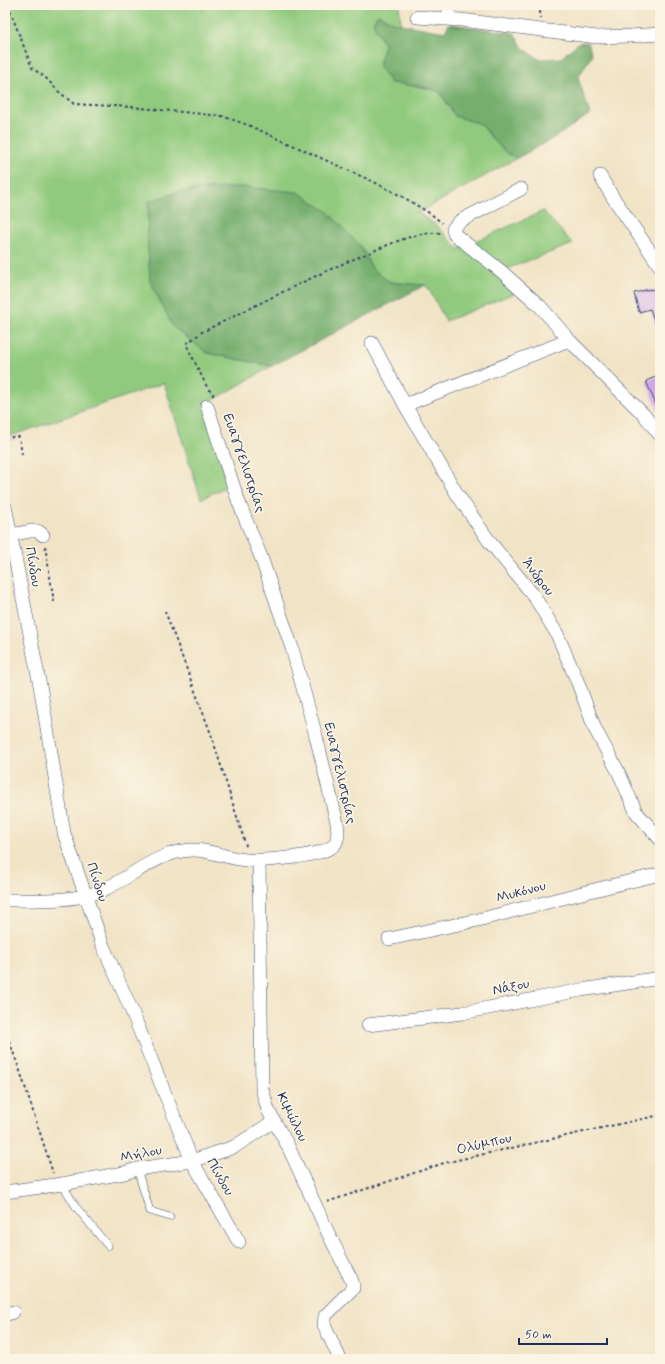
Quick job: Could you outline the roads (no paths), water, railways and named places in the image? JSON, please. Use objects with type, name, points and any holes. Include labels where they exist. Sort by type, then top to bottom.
[{"type":"street","points":[[449,5],[449,19]]},
{"type":"street","points":[[417,17],[449,19],[596,36],[660,34]]},
{"type":"street","points":[[600,176],[660,266]]},
{"type":"street","points":[[521,189],[457,224],[453,229],[454,234],[501,271],[540,306],[569,340],[644,415],[660,435]]},
{"type":"street","points":[[405,405],[569,340]]},
{"type":"street","name":"Άνδρου","points":[[372,343],[405,405],[457,494],[489,541],[534,596],[557,634],[578,683],[594,729],[619,773],[636,812],[660,839]]},
{"type":"street","name":"Ευαγγελιστρίας","points":[[5,900],[41,900],[85,896],[109,887],[142,867],[171,853],[191,850],[210,851],[252,860],[295,857],[316,853],[328,849],[335,844],[338,836],[338,823],[292,648],[261,557],[239,503],[207,406]]},
{"type":"street","name":"Πίνδου","points":[[5,506],[41,691],[64,833],[103,946],[131,1009],[192,1161],[239,1242]]},
{"type":"street","points":[[11,535],[31,531],[38,531],[43,535]]},
{"type":"street","name":"Κιμώλου","points":[[252,860],[262,1089],[268,1110],[288,1144],[330,1237],[352,1281],[353,1288],[326,1316],[324,1325],[340,1359]]},
{"type":"street","name":"Μυκόνου","points":[[389,939],[478,920],[660,874]]},
{"type":"street","name":"Νάξου","points":[[368,1025],[462,1013],[581,990],[660,978]]},
{"type":"street","name":"Μήλου","points":[[5,1192],[60,1185],[124,1173],[137,1169],[192,1161],[234,1147],[274,1121]]},
{"type":"lane","points":[[137,1169],[150,1211],[170,1217]]},
{"type":"lane","points":[[60,1185],[108,1246]]}]
